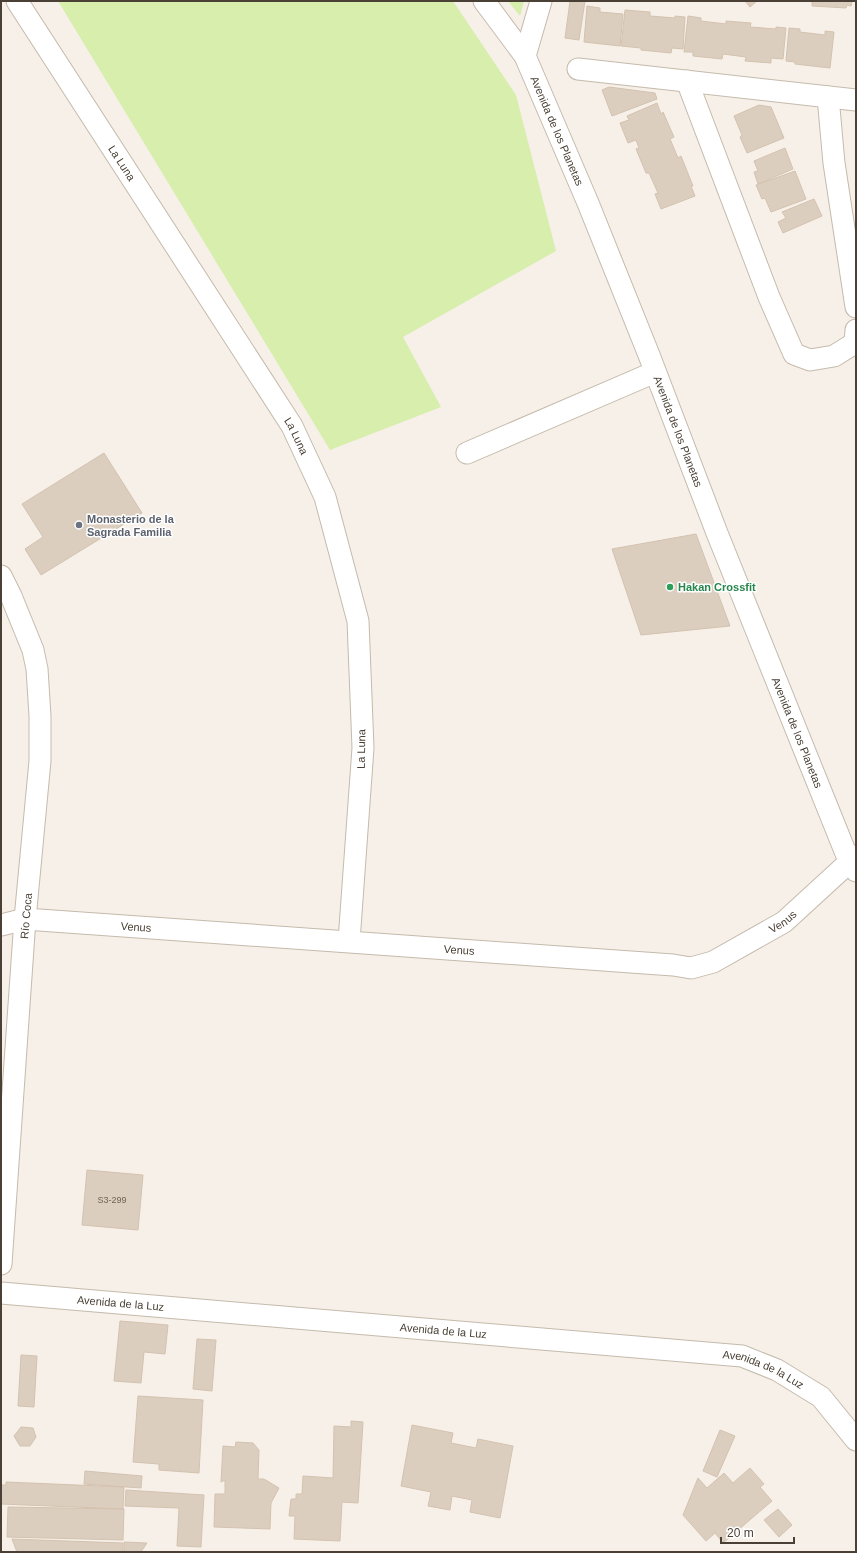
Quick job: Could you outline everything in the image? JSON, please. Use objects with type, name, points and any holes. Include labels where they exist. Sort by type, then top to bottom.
[{"type":"street","name":"La Luna","points":[[17,1],[292,426],[325,497],[358,621],[363,748],[349,941]]},
{"type":"street","name":"Avenida de los Planetas","points":[[484,1],[525,56],[588,203],[717,533],[854,863]]},
{"type":"street","points":[[525,56],[541,1]]},
{"type":"street","points":[[578,69],[856,100]]},
{"type":"street","points":[[687,81],[769,297],[794,354],[810,360],[834,356],[855,343],[856,330]]},
{"type":"street","points":[[828,97],[834,163],[856,307]]},
{"type":"street","points":[[467,453],[655,372]]},
{"type":"street","name":"Río Coca","points":[[1,576],[11,596],[33,650],[37,669],[40,716],[40,761],[25,919],[1,1264]]},
{"type":"street","name":"Venus","points":[[1,925],[25,919],[349,941],[673,965],[692,968],[714,962],[784,922],[854,863]]},
{"type":"street","name":"Avenida de la Luz","points":[[1,1293],[742,1356],[777,1370],[821,1397],[856,1440]]},
{"type":"green space","points":[[58,1],[453,1],[516,95],[556,251],[403,337],[441,407],[330,450]]},
{"type":"green space","points":[[508,1],[524,1],[520,16]]},
{"type":"building","points":[[570,1],[585,1],[579,40],[565,38]]},
{"type":"building","points":[[745,1],[757,1],[750,7]]},
{"type":"building","points":[[812,1],[852,1],[851,6],[847,5],[846,8],[812,6]]},
{"type":"building","points":[[587,6],[600,8],[600,12],[623,14],[620,46],[584,42]]},
{"type":"building","points":[[625,10],[650,12],[650,16],[675,18],[675,16],[685,17],[683,49],[672,48],[671,53],[621,46]]},
{"type":"building","points":[[688,16],[701,18],[701,21],[726,24],[726,21],[751,23],[750,27],[776,29],[776,27],[786,28],[783,59],[771,58],[771,63],[745,61],[746,57],[723,54],[722,59],[693,56],[693,52],[684,52]]},
{"type":"building","points":[[789,28],[800,29],[800,32],[825,35],[825,31],[834,32],[830,68],[795,64],[795,62],[786,61]]},
{"type":"building","points":[[609,87],[655,93],[657,99],[612,116],[602,90]]},
{"type":"building","points":[[657,103],[661,114],[663,112],[674,137],[670,139],[678,158],[681,156],[693,186],[691,186],[695,196],[661,209],[655,194],[658,193],[649,173],[646,173],[636,149],[639,148],[636,140],[628,143],[620,123],[629,120],[627,116]]},
{"type":"building","points":[[759,105],[771,107],[784,138],[747,153],[740,137],[742,135],[734,116]]},
{"type":"building","points":[[785,148],[793,169],[758,184],[754,172],[758,171],[754,161]]},
{"type":"building","points":[[795,171],[806,199],[771,212],[765,198],[762,199],[756,185]]},
{"type":"building","points":[[814,199],[822,216],[783,233],[778,222],[786,218],[782,212]]},
{"type":"building","name":"Monasterio de la Sagrada Familia","points":[[104,453],[142,513],[41,575],[25,549],[43,537],[22,504]]},
{"type":"building","name":"Hakan Crossfit","points":[[696,534],[730,626],[641,635],[612,549]]},
{"type":"building","points":[[87,1170],[143,1175],[138,1230],[82,1225]]},
{"type":"building","points":[[120,1321],[168,1325],[165,1354],[144,1352],[141,1383],[114,1381]]},
{"type":"building","points":[[197,1339],[216,1340],[212,1391],[193,1389]]},
{"type":"building","points":[[21,1355],[37,1356],[34,1407],[18,1406]]},
{"type":"building","points":[[138,1396],[203,1400],[199,1473],[159,1470],[159,1464],[133,1462]]},
{"type":"building","points":[[351,1421],[363,1422],[358,1503],[342,1502],[340,1541],[294,1539],[295,1516],[289,1516],[291,1499],[296,1499],[296,1494],[302,1494],[303,1476],[333,1478],[334,1426],[351,1427]]},
{"type":"building","points":[[412,1425],[453,1433],[451,1443],[476,1448],[478,1439],[513,1446],[500,1518],[470,1512],[472,1500],[452,1496],[450,1510],[428,1506],[431,1492],[401,1486]]},
{"type":"building","points":[[21,1427],[33,1428],[36,1437],[30,1446],[20,1446],[14,1436]]},
{"type":"building","points":[[720,1430],[735,1436],[717,1477],[703,1471]]},
{"type":"building","points":[[236,1442],[253,1443],[259,1450],[258,1479],[264,1479],[279,1488],[271,1503],[270,1529],[214,1527],[215,1494],[225,1494],[225,1480],[221,1482],[223,1446],[235,1447]]},
{"type":"building","points":[[750,1468],[764,1484],[760,1487],[772,1501],[723,1543],[715,1533],[706,1541],[683,1515],[698,1478],[707,1488],[724,1473],[733,1483]]},
{"type":"building","points":[[85,1471],[142,1476],[141,1488],[84,1484]]},
{"type":"building","points":[[6,1482],[124,1487],[123,1509],[1,1504],[1,1485],[6,1485]]},
{"type":"building","points":[[126,1490],[204,1495],[201,1547],[177,1546],[179,1508],[125,1506]]},
{"type":"building","points":[[8,1507],[124,1509],[123,1540],[7,1537]]},
{"type":"building","points":[[778,1509],[792,1525],[779,1537],[764,1520]]},
{"type":"building","points":[[12,1539],[123,1543],[123,1552],[17,1552]]},
{"type":"building","points":[[124,1542],[147,1543],[141,1552],[124,1552]]},
{"type":"place","name":"Monasterio de la Sagrada Familia","points":[[79,525]]},
{"type":"place","name":"Hakan Crossfit","points":[[670,587]]}]
